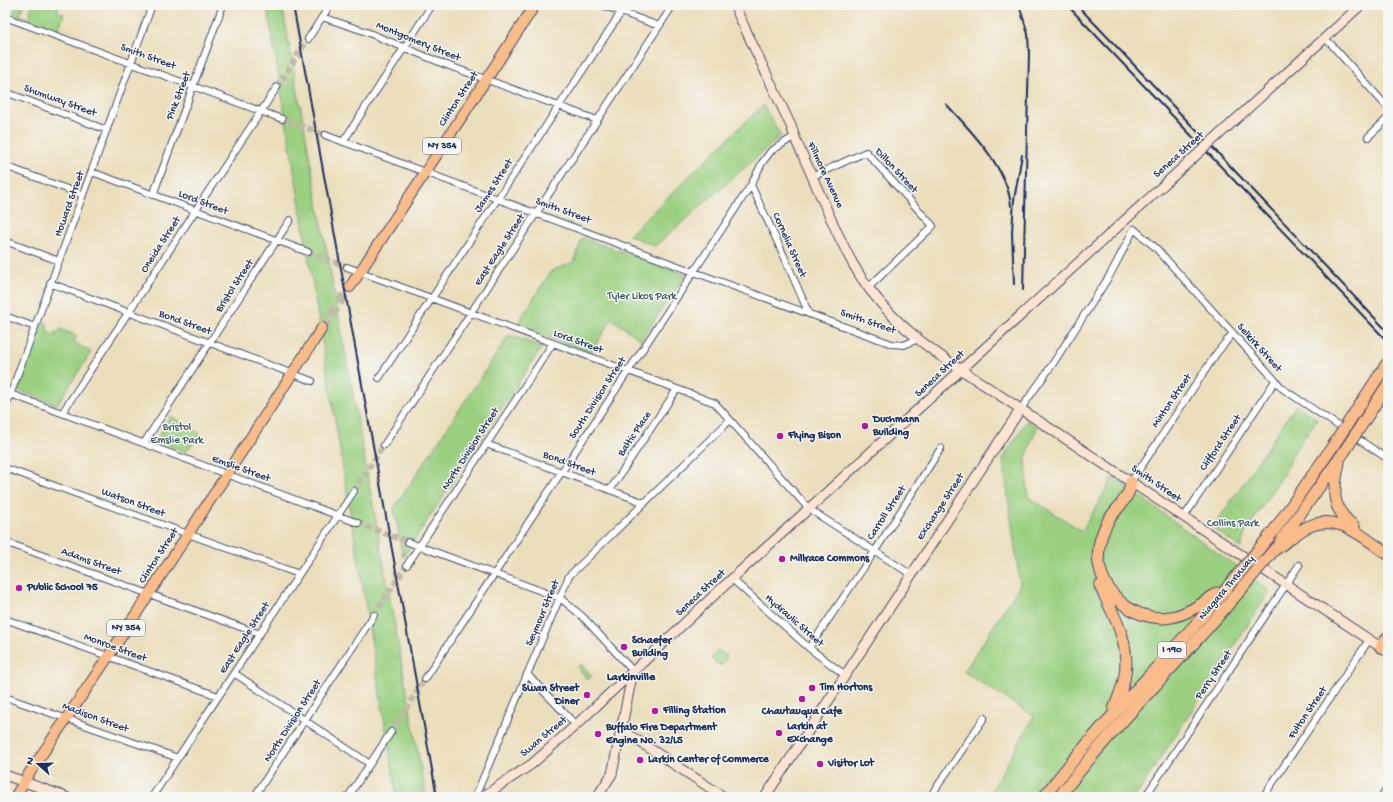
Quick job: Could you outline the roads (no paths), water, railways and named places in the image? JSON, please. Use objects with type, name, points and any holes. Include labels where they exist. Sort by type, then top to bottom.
[{"type":"highway","name":"Niagara Thruway","points":[[1044,797],[1063,772],[1112,715],[1200,620],[1273,532],[1333,446],[1388,362]]},
{"type":"highway","points":[[1282,542],[1342,455],[1388,384]]},
{"type":"highway","points":[[1342,455],[1334,492],[1335,501],[1340,513],[1348,521],[1388,548]]},
{"type":"highway","points":[[1131,482],[1129,491],[1108,521],[1100,540],[1099,548],[1102,574],[1112,593],[1119,601],[1125,606],[1141,614],[1153,617],[1172,617],[1197,607],[1232,581]]},
{"type":"highway","points":[[1112,715],[1125,674],[1126,647],[1123,636],[1100,585],[1093,562],[1093,545],[1098,526],[1101,521],[1124,488],[1131,482]]},
{"type":"highway","name":"Niagara Thruway","points":[[1059,797],[1116,728],[1208,630],[1282,542],[1310,526],[1318,523],[1333,522],[1345,526],[1388,554]]},
{"type":"highway","points":[[1386,650],[1388,637]]},
{"type":"main road","name":"Clinton Street","points":[[350,287],[535,5]]},
{"type":"main road","name":"Clinton Street","points":[[15,797],[322,328]]},
{"type":"street","name":"Howard Street","points":[[5,409],[8,393],[35,327],[50,283],[84,195],[152,5]]},
{"type":"street","name":"Pink Street","points":[[153,195],[223,5]]},
{"type":"street","points":[[308,39],[330,5]]},
{"type":"street","points":[[342,142],[432,5]]},
{"type":"street","points":[[602,5],[659,26]]},
{"type":"street","name":"James Street","points":[[379,378],[626,5]]},
{"type":"street","name":"East Eagle Street","points":[[384,445],[673,5]]},
{"type":"street","name":"Fillmore Avenue","points":[[734,5],[854,266],[889,311],[910,334],[918,340]]},
{"type":"street","name":"Seneca Street","points":[[633,671],[1017,318],[1361,5]]},
{"type":"street","name":"Smith Street","points":[[5,17],[282,119]]},
{"type":"street","name":"Montgomery Street","points":[[322,17],[364,31],[404,48],[597,120]]},
{"type":"street","points":[[1324,38],[1388,108]]},
{"type":"street","name":"Oneida Street","points":[[62,413],[277,87]]},
{"type":"street","name":"Shumway Street","points":[[5,92],[107,130]]},
{"type":"street","points":[[1368,137],[1388,118]]},
{"type":"street","name":"Smith Street","points":[[325,136],[809,314],[899,345],[918,340],[1020,410],[1386,650]]},
{"type":"street","name":"South Division Street","points":[[425,679],[751,186],[762,163],[771,151],[795,136]]},
{"type":"street","name":"Dillon Street","points":[[813,176],[866,152],[933,226],[869,287]]},
{"type":"street","points":[[5,166],[84,195]]},
{"type":"street","name":"Lord Street","points":[[92,172],[308,252]]},
{"type":"street","name":"Cornelia Street","points":[[751,186],[785,257],[809,314]]},
{"type":"street","name":"Bristol Street","points":[[144,443],[290,220]]},
{"type":"street","name":"Selkirk Street","points":[[1134,229],[1156,248],[1283,389],[1388,459]]},
{"type":"street","name":"Exchange Street","points":[[765,797],[912,575],[978,472],[1048,370],[1110,275],[1134,229]]},
{"type":"street","points":[[5,241],[59,261]]},
{"type":"street","name":"Lord Street","points":[[347,267],[715,403],[809,509],[912,575]]},
{"type":"street","name":"Bond Street","points":[[50,283],[312,381]]},
{"type":"street","points":[[5,316],[35,327]]},
{"type":"street","name":"Minton Street","points":[[1131,482],[1216,354],[1232,334]]},
{"type":"street","name":"North Division Street","points":[[407,566],[553,343]]},
{"type":"street","name":"Clifford Street","points":[[1184,517],[1275,380]]},
{"type":"street","name":"Baltic Place","points":[[610,490],[677,389]]},
{"type":"street","name":"Emslie Street","points":[[8,393],[358,523]]},
{"type":"street","name":"Seymour Street","points":[[475,797],[569,576],[730,420]]},
{"type":"street","name":"Bond Street","points":[[486,444],[645,503]]},
{"type":"street","name":"Carroll Street","points":[[809,648],[875,551],[941,448]]},
{"type":"street","name":"Watson Street","points":[[5,468],[299,574]]},
{"type":"street","name":"East Eagle Street","points":[[152,797],[354,491]]},
{"type":"street","name":"Adams Street","points":[[5,542],[260,634]]},
{"type":"street","points":[[408,542],[560,598],[582,616],[633,671],[612,774],[597,797]]},
{"type":"street","name":"Perry Street","points":[[1145,797],[1299,565]]},
{"type":"street","name":"Hydraulic Street","points":[[732,579],[809,648],[845,675]]},
{"type":"street","name":"North Division Street","points":[[254,797],[374,615]]},
{"type":"street","name":"Monroe Street","points":[[5,619],[218,696]]},
{"type":"street","name":"Fulton Street","points":[[1263,797],[1369,640]]},
{"type":"street","name":"Swan Street","points":[[482,797],[532,764],[633,671]]},
{"type":"street","points":[[234,673],[370,764]]},
{"type":"street","points":[[527,674],[576,725]]},
{"type":"street","name":"Madison Street","points":[[5,697],[178,758]]},
{"type":"street","points":[[930,797],[984,718]]},
{"type":"street","points":[[620,729],[724,797]]},
{"type":"street","points":[[348,797],[391,732]]},
{"type":"street","points":[[5,775],[66,797]]},
{"type":"street","points":[[1383,797],[1388,790]]},
{"type":"tunnel","points":[[277,87],[308,39]]},
{"type":"tunnel","points":[[282,119],[325,135]]},
{"type":"tunnel","points":[[308,252],[347,267]]},
{"type":"tunnel","points":[[322,328],[350,287]]},
{"type":"tunnel","points":[[354,491],[384,445]]},
{"type":"tunnel","points":[[358,523],[408,542]]},
{"type":"tunnel","points":[[374,615],[407,565]]},
{"type":"tunnel","points":[[391,732],[425,679]]},
{"type":"railway","points":[[293,5],[437,797]]},
{"type":"railway","points":[[1019,5],[1028,34],[1029,54],[1023,290]]},
{"type":"railway","points":[[1067,5],[1388,342]]},
{"type":"railway","points":[[1077,5],[1388,332]]},
{"type":"railway","points":[[946,104],[986,150],[995,164],[1003,178],[1011,206]]},
{"type":"railway","points":[[1014,284],[1012,232],[1014,200],[1022,155]]},
{"type":"place","name":"Duchmann Building","points":[[865,426]]},
{"type":"place","name":"Flying Bison","points":[[780,436]]},
{"type":"place","name":"Millrace Commons","points":[[782,559]]},
{"type":"place","name":"Public School 75","points":[[19,588]]},
{"type":"place","name":"Schaefer Building","points":[[624,647]]},
{"type":"place","name":"Tim Hortons","points":[[812,688]]},
{"type":"place","name":"Swan Street Diner","points":[[587,695]]},
{"type":"place","name":"Chautauqua Cafe","points":[[802,699]]},
{"type":"place","name":"Filling Station","points":[[655,711]]},
{"type":"place","name":"Larkin at Exchange","points":[[779,733]]},
{"type":"place","name":"Buffalo Fire Department Engine No. 32/L5","points":[[598,734]]},
{"type":"place","name":"Larkin Center of Commerce","points":[[640,760]]},
{"type":"place","name":"Visitor Lot","points":[[820,764]]},
{"type":"district","name":"Larkinville","points":[[631,678]]},
{"type":"park label","name":"Tyler Likos Park","points":[[642,297]]},
{"type":"park label","name":"Bristol Emslie Park","points":[[177,434]]},
{"type":"park label","name":"Collins Park","points":[[1233,524]]}]
